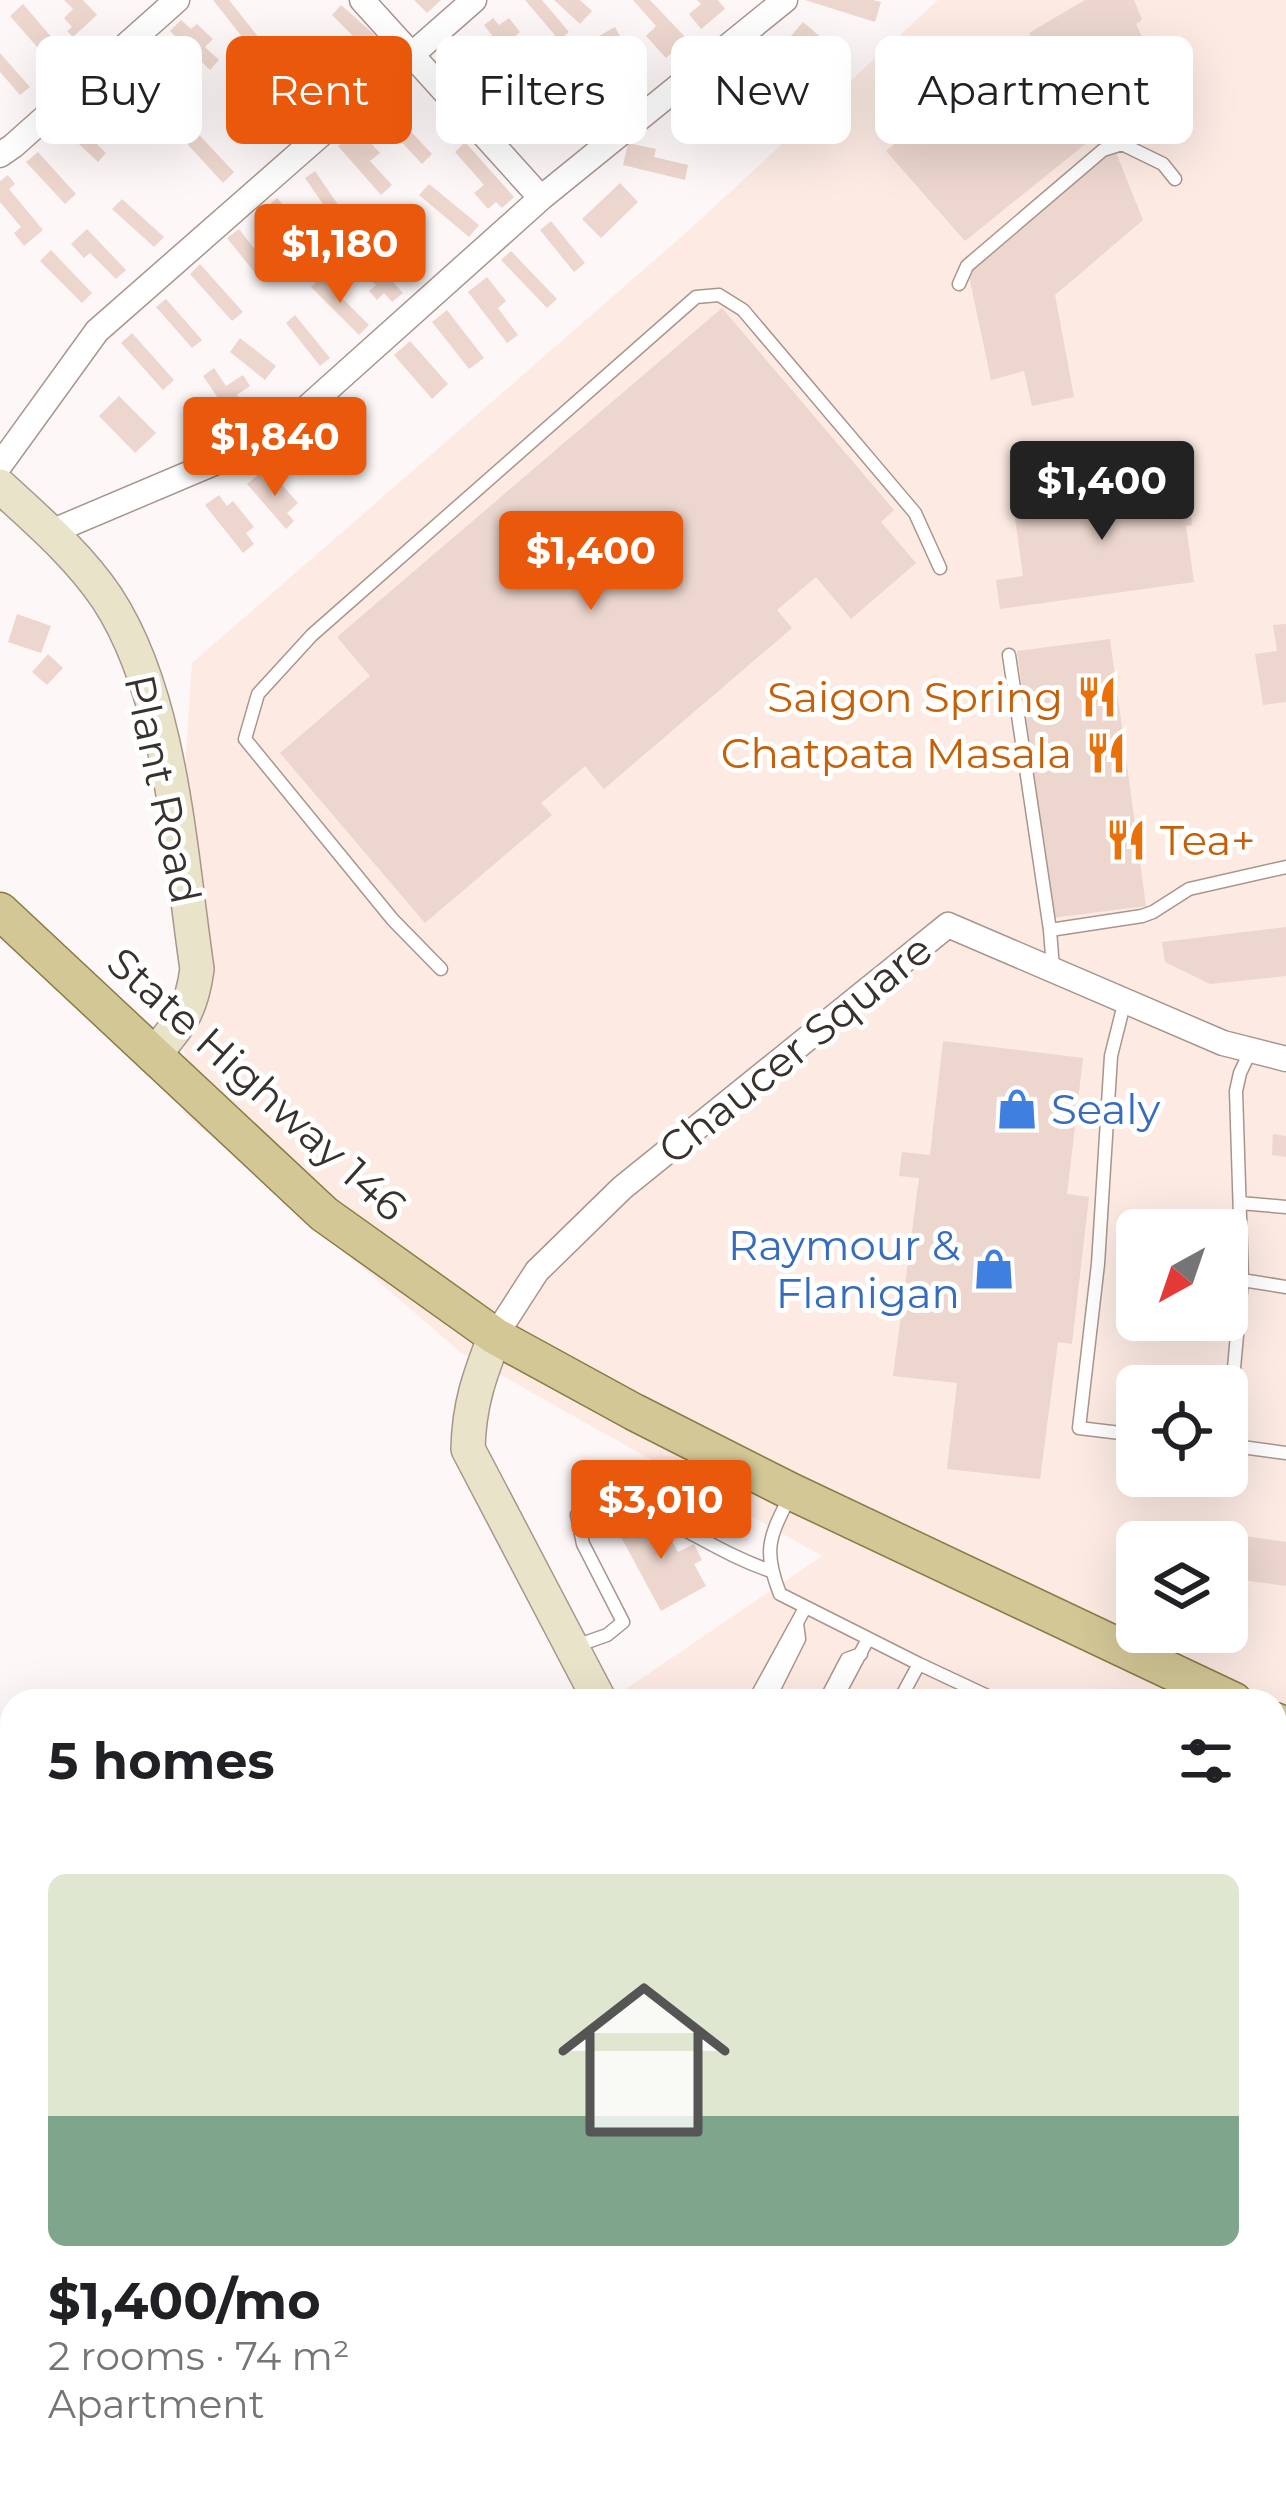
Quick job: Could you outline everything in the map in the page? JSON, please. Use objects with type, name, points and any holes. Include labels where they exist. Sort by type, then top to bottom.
[{"type":"main road","name":"State Highway 146","points":[[0,911],[324,1214],[495,1336],[792,1492],[1209,1689]]},
{"type":"street","points":[[0,154],[177,0]]},
{"type":"street","points":[[362,0],[396,36]]},
{"type":"street","points":[[474,0],[412,53],[541,198]]},
{"type":"street","points":[[51,532],[251,447],[292,422],[541,198],[784,0]]},
{"type":"street","points":[[0,465],[97,331],[313,144]]},
{"type":"street","name":"Plant Road","points":[[0,486],[51,532],[109,601],[132,645],[149,695],[170,779],[197,969],[193,998],[183,1020],[153,1056]]},
{"type":"street","name":"Chaucer Square","points":[[495,1336],[537,1271],[622,1188],[947,925],[1222,1043],[1286,1058]]},
{"type":"street","points":[[495,1336],[475,1385],[468,1449],[593,1689]]},
{"type":"lane","points":[[959,284],[967,266],[1103,150],[1121,144],[1163,164],[1174,179]]},
{"type":"lane","points":[[441,969],[392,920],[245,739],[258,694],[312,635],[696,297],[719,295],[743,310],[915,513],[940,568]]},
{"type":"lane","points":[[1010,655],[1053,970]]},
{"type":"lane","points":[[1051,931],[1142,916],[1189,889],[1286,867]]},
{"type":"lane","points":[[1116,1432],[1079,1428],[1098,1264],[1111,1056],[1125,1000]]},
{"type":"lane","points":[[1240,1209],[1236,1091],[1251,1050]]},
{"type":"lane","points":[[1240,1203],[1286,1208]]},
{"type":"lane","points":[[1248,1281],[1286,1287]]},
{"type":"lane","points":[[1248,1448],[1286,1454]]},
{"type":"lane","points":[[792,1492],[771,1535],[771,1571],[780,1594],[972,1689]]},
{"type":"lane","points":[[572,1648],[607,1635],[622,1622],[583,1544],[577,1515],[606,1499],[639,1506],[740,1561],[771,1571]]},
{"type":"lane","points":[[761,1689],[805,1608]]},
{"type":"lane","points":[[774,1689],[799,1639],[797,1622]]},
{"type":"lane","points":[[842,1689],[868,1640]]},
{"type":"lane","points":[[831,1689],[847,1660],[861,1654]]},
{"type":"lane","points":[[905,1689],[919,1664]]},
{"type":"shaded area","points":[[938,0],[1286,0],[1286,1689],[626,1689],[822,1556],[460,1352],[184,1113],[186,753],[192,663],[782,144],[851,144],[851,80],[875,58],[875,144],[1193,144],[1193,36],[899,36]]},
{"type":"building","points":[[64,0],[83,0],[97,15],[74,36],[67,31],[72,27],[64,18],[73,9]]},
{"type":"building","points":[[213,0],[229,0],[258,36],[241,36]]},
{"type":"building","points":[[414,0],[441,0],[427,13]]},
{"type":"building","points":[[525,0],[542,0],[569,32],[556,36]]},
{"type":"building","points":[[554,0],[580,0],[592,11],[580,24]]},
{"type":"building","points":[[633,0],[650,0],[684,36],[671,36],[671,53],[666,58],[646,36],[656,26]]},
{"type":"building","points":[[697,0],[718,0],[725,9],[701,29],[689,14],[701,4]]},
{"type":"building","points":[[805,0],[873,0],[881,2],[875,22]]},
{"type":"building","points":[[1085,0],[1134,0],[1142,20],[1136,24],[1142,36],[1029,33]]},
{"type":"building","points":[[23,4],[51,36],[36,36],[36,46],[10,16]]},
{"type":"building","points":[[341,5],[376,36],[353,36],[332,15]]},
{"type":"building","points":[[493,18],[499,25],[509,18],[520,32],[492,36],[484,25]]},
{"type":"building","points":[[181,20],[191,29],[197,24],[213,39],[205,47],[219,60],[210,70],[202,62],[202,36],[175,36],[170,31]]},
{"type":"building","points":[[803,22],[819,36],[791,36]]},
{"type":"building","points":[[615,27],[620,36],[599,36]]},
{"type":"building","points":[[0,53],[30,87],[20,95],[0,72]]},
{"type":"building","points":[[412,133],[432,154],[422,164],[403,144],[412,144]]},
{"type":"building","points":[[202,138],[234,172],[223,183],[187,144],[202,144]]},
{"type":"building","points":[[79,144],[97,144],[106,153],[98,162]]},
{"type":"building","points":[[372,144],[380,153],[370,161],[392,185],[381,195],[338,146]]},
{"type":"building","points":[[467,144],[514,197],[502,208],[496,202],[488,209],[474,193],[484,185],[455,152]]},
{"type":"building","points":[[628,144],[633,144],[656,149],[654,157],[688,165],[685,180],[623,165]]},
{"type":"building","points":[[894,144],[1086,144],[965,241],[886,151]]},
{"type":"building","points":[[1115,150],[1143,220],[1055,295],[1074,397],[1032,406],[1024,371],[991,380],[968,271]]},
{"type":"building","points":[[38,152],[76,194],[65,204],[26,162]]},
{"type":"building","points":[[315,171],[339,206],[329,213],[305,178]]},
{"type":"building","points":[[8,175],[15,184],[9,189],[43,230],[24,246],[14,233],[21,227],[0,202],[0,181]]},
{"type":"building","points":[[620,183],[638,202],[601,238],[582,219]]},
{"type":"building","points":[[429,184],[479,225],[469,237],[419,195]]},
{"type":"building","points":[[277,198],[321,249],[308,261],[264,209]]},
{"type":"building","points":[[122,199],[164,237],[154,247],[112,209]]},
{"type":"building","points":[[551,221],[585,263],[574,272],[540,230]]},
{"type":"building","points":[[87,229],[126,270],[116,279],[90,253],[84,258],[71,244]]},
{"type":"building","points":[[239,229],[270,269],[259,278],[227,238]]},
{"type":"building","points":[[51,250],[92,293],[82,303],[40,261]]},
{"type":"building","points":[[364,250],[403,293],[392,302],[384,293],[377,300],[369,291],[376,285],[353,260]]},
{"type":"building","points":[[511,251],[557,299],[547,308],[501,260]]},
{"type":"building","points":[[200,264],[243,312],[232,321],[190,274]]},
{"type":"building","points":[[321,277],[369,325],[359,335],[311,287]]},
{"type":"building","points":[[487,277],[506,301],[498,308],[518,335],[507,343],[468,292]]},
{"type":"building","points":[[166,299],[202,340],[192,348],[156,307]]},
{"type":"building","points":[[722,308],[894,510],[881,522],[916,563],[851,619],[816,577],[777,610],[792,628],[604,789],[585,766],[541,803],[552,815],[425,923],[280,753],[370,676],[337,637]]},
{"type":"building","points":[[447,310],[484,358],[469,369],[432,322]]},
{"type":"building","points":[[295,315],[330,358],[320,366],[286,323]]},
{"type":"building","points":[[132,333],[174,380],[163,390],[121,343]]},
{"type":"building","points":[[240,338],[276,366],[265,380],[230,352]]},
{"type":"building","points":[[410,341],[448,384],[432,399],[394,355]]},
{"type":"building","points":[[214,368],[226,386],[243,375],[250,386],[237,395],[253,420],[239,429],[203,376]]},
{"type":"building","points":[[119,396],[156,433],[135,453],[99,416]]},
{"type":"building","points":[[1185,470],[1194,582],[1000,609],[996,580],[1023,576],[1013,504],[1130,487],[1129,478]]},
{"type":"building","points":[[259,474],[268,485],[276,478],[298,503],[287,513],[294,521],[286,529],[247,484]]},
{"type":"building","points":[[219,495],[227,506],[233,501],[254,527],[246,533],[254,544],[243,553],[205,505]]},
{"type":"building","points":[[17,614],[51,626],[41,653],[8,642]]},
{"type":"building","points":[[1286,624],[1286,702],[1263,705],[1255,654],[1277,651],[1273,625]]},
{"type":"building","points":[[1110,639],[1146,906],[1052,918],[1017,651]]},
{"type":"building","points":[[48,654],[63,668],[47,685],[32,672]]},
{"type":"building","points":[[1286,927],[1286,976],[1210,984],[1165,962],[1162,942]]},
{"type":"building","points":[[943,1041],[1083,1058],[1067,1194],[1089,1197],[1072,1344],[1058,1342],[1040,1479],[947,1469],[957,1383],[893,1376],[919,1178],[899,1176],[902,1152],[930,1155]]},
{"type":"building","points":[[1273,1134],[1286,1136],[1286,1157],[1272,1155]]},
{"type":"building","points":[[635,1513],[644,1530],[661,1521],[678,1552],[694,1544],[702,1560],[694,1564],[706,1586],[661,1611],[614,1524]]},
{"type":"building","points":[[1248,1537],[1286,1542],[1286,1586],[1248,1581]]},
{"type":"place","name":"Saigon Spring","points":[[1097,697]]},
{"type":"place","name":"Chatpata Masala","points":[[1106,753]]},
{"type":"place","name":"Tea+","points":[[1126,840]]},
{"type":"place","name":"Sealy","points":[[1017,1109]]},
{"type":"place","name":"Raymour & Flanigan","points":[[994,1269]]}]
